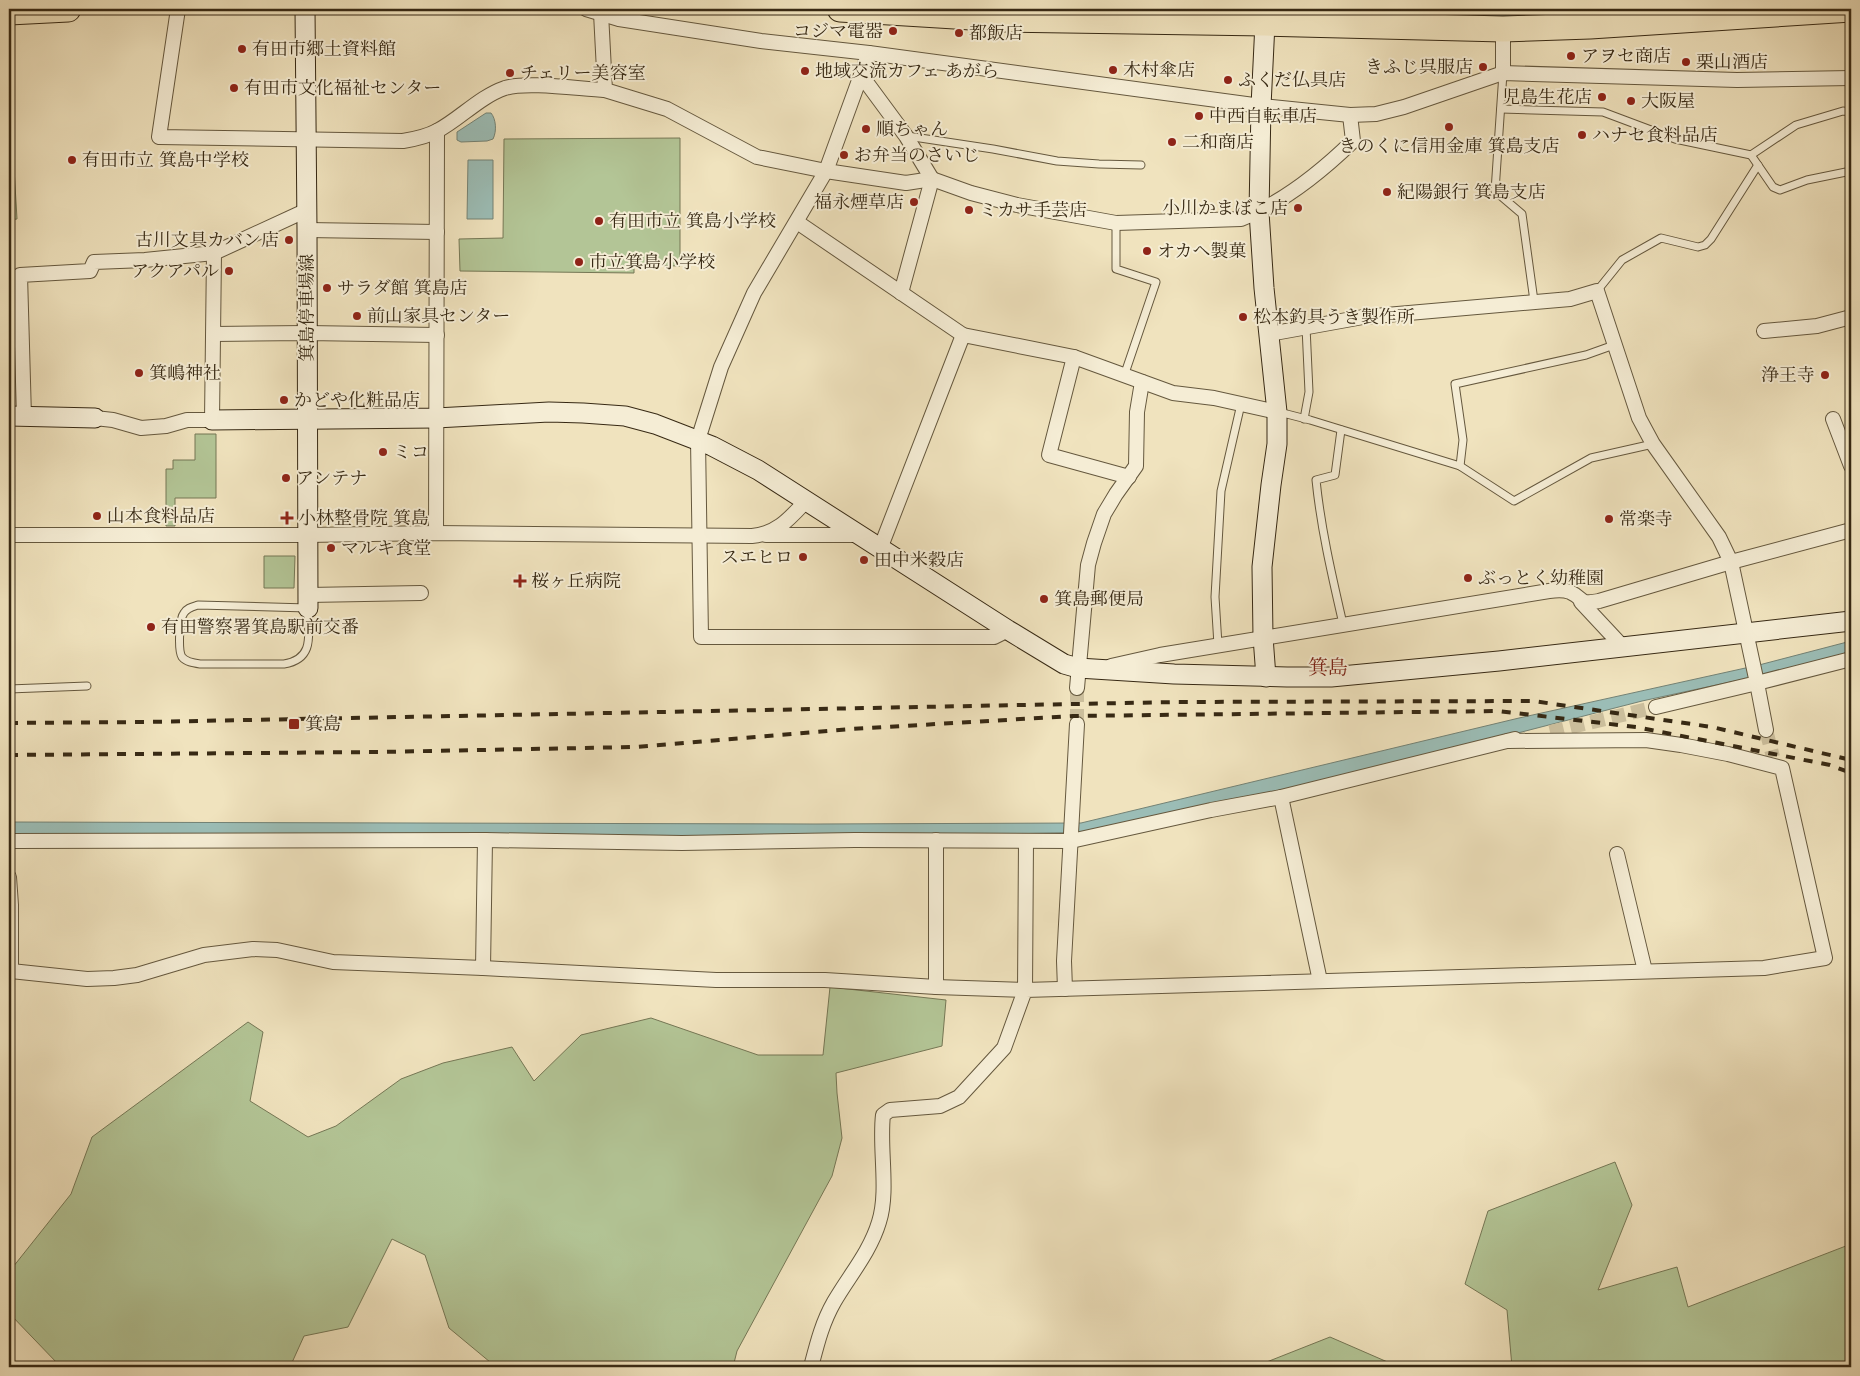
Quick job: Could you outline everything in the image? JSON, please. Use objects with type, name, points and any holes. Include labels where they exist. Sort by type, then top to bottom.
[{"type":"highway","points":[[9,12],[68,9]]},
{"type":"highway","points":[[840,9],[1004,20],[1265,23],[1503,29],[1590,26],[1851,9]]},
{"type":"street","points":[[178,9],[159,137],[404,141],[421,138],[438,131],[468,109],[505,88],[519,85],[605,90],[667,109],[757,157],[906,184],[932,179],[971,193],[1017,205],[1116,223],[1240,219],[1259,212],[1308,180],[1353,141],[1350,115]]},
{"type":"street","name":"箕島停車場線","points":[[305,9],[308,230],[308,601]]},
{"type":"street","points":[[586,9],[620,19],[761,41],[869,53],[1261,106],[1350,115],[1386,112],[1503,73],[1737,80],[1851,78]]},
{"type":"street","points":[[601,13],[605,90]]},
{"type":"street","points":[[1265,23],[1259,212],[1277,412],[1277,444],[1262,567],[1263,637],[1266,677]]},
{"type":"street","points":[[1503,29],[1503,73]]},
{"type":"street","points":[[869,53],[826,171],[754,293],[722,367],[698,440],[701,637],[994,637],[1008,630]]},
{"type":"street","points":[[861,75],[906,136],[932,179],[901,293]]},
{"type":"street","points":[[436,533],[438,131]]},
{"type":"street","points":[[307,210],[214,253],[145,260],[94,262],[90,271],[20,275],[16,416],[95,418],[113,420],[141,428],[187,420],[436,418],[550,412],[624,416],[648,422],[698,440],[758,470],[1008,630],[1064,664],[1085,669],[1266,677],[1353,675],[1851,621]]},
{"type":"street","points":[[797,222],[963,335],[1074,358],[1173,393],[1277,412]]},
{"type":"street","points":[[308,230],[436,232]]},
{"type":"street","points":[[212,420],[214,253]]},
{"type":"street","points":[[1269,334],[1363,317],[1570,299],[1597,290],[1639,418],[1653,444],[1719,537],[1731,562],[1766,730]]},
{"type":"street","points":[[1764,332],[1817,326],[1851,317]]},
{"type":"street","points":[[214,334],[437,335]]},
{"type":"street","points":[[880,549],[963,335]]},
{"type":"street","points":[[1074,358],[1049,455],[1129,477]]},
{"type":"street","points":[[1077,688],[1085,669],[1085,587],[1094,542],[1104,514],[1136,466],[1137,412],[1142,382]]},
{"type":"street","points":[[1833,419],[1851,466]]},
{"type":"street","points":[[760,535],[781,526],[806,502]]},
{"type":"street","points":[[1582,602],[1599,602],[1731,562],[1851,530]]},
{"type":"street","points":[[9,535],[436,533],[859,536]]},
{"type":"street","points":[[1085,669],[1263,637],[1562,590],[1570,592],[1582,602],[1623,647]]},
{"type":"street","points":[[308,601],[421,593]]},
{"type":"street","points":[[1656,707],[1851,659]]},
{"type":"street","points":[[1065,989],[1064,961],[1077,724]]},
{"type":"street","points":[[9,841],[485,840],[682,843],[936,840],[1072,841],[1281,797],[1550,732]]},
{"type":"street","points":[[9,876],[11,905],[10,973],[87,979],[137,975],[204,955],[252,949],[277,950],[332,962],[716,980],[825,980],[1025,990],[1764,968],[1825,958],[1782,768],[1773,761],[1681,744],[1646,740],[1508,741]]},
{"type":"street","points":[[1281,797],[1320,981]]},
{"type":"street","points":[[483,968],[485,840]]},
{"type":"street","points":[[936,840],[936,987]]},
{"type":"street","points":[[811,1367],[821,1329],[833,1303],[863,1257],[880,1222],[883,1199],[883,1115],[890,1110],[940,1106],[959,1097],[1004,1048],[1025,990],[1026,841]]},
{"type":"street","points":[[1617,854],[1645,971]]},
{"type":"lane","points":[[1503,73],[1495,191],[1522,214],[1534,301]]},
{"type":"lane","points":[[1501,109],[1603,112],[1675,139],[1751,155],[1773,187],[1780,190],[1807,180],[1851,170]]},
{"type":"lane","points":[[1751,155],[1796,125],[1842,111],[1851,112]]},
{"type":"lane","points":[[906,136],[1057,161],[1141,165]]},
{"type":"lane","points":[[1597,290],[1622,260],[1661,238],[1698,247],[1705,245],[1711,239],[1758,165]]},
{"type":"lane","points":[[1116,223],[1116,269],[1156,282],[1124,376]]},
{"type":"lane","points":[[1304,419],[1310,392],[1306,327]]},
{"type":"lane","points":[[1460,466],[1463,440],[1455,384],[1586,354],[1614,345]]},
{"type":"lane","points":[[1218,645],[1215,597],[1221,490],[1241,404]]},
{"type":"lane","points":[[1277,412],[1460,466],[1514,501],[1592,458],[1653,444]]},
{"type":"lane","points":[[1340,430],[1335,476],[1316,480],[1329,565],[1343,624]]},
{"type":"lane","points":[[308,601],[308,646],[302,657],[293,662],[200,664],[188,662],[180,653],[180,622],[182,615],[188,609],[198,606],[308,601]]},
{"type":"lane","points":[[9,689],[87,686]]},
{"type":"green space","points":[[680,138],[680,266],[634,265],[634,273],[460,271],[459,239],[503,238],[504,139]]},
{"type":"green space","points":[[9,168],[14,168],[17,219],[9,220]]},
{"type":"green space","points":[[195,434],[216,434],[216,498],[175,498],[175,526],[166,526],[166,469],[173,469],[173,460],[195,460]]},
{"type":"green space","points":[[264,556],[295,556],[294,588],[264,588]]},
{"type":"green space","points":[[830,987],[946,1000],[942,1046],[836,1073],[842,1138],[832,1176],[737,1351],[733,1367],[496,1367],[449,1328],[425,1255],[392,1239],[348,1327],[304,1336],[290,1367],[66,1367],[58,1364],[9,1313],[9,1272],[71,1194],[92,1137],[248,1022],[263,1032],[250,1101],[308,1137],[336,1126],[401,1079],[443,1063],[512,1047],[534,1081],[581,1035],[651,1018],[758,1055],[823,1055]]},
{"type":"green space","points":[[1615,1162],[1632,1205],[1598,1290],[1677,1267],[1688,1307],[1851,1244],[1851,1367],[1512,1367],[1507,1310],[1465,1284],[1488,1211]]},
{"type":"green space","points":[[1330,1337],[1399,1367],[1254,1367]]},
{"type":"water","points":[[1239,9],[1630,9],[1496,16]]},
{"type":"water","points":[[486,113],[491,113],[495,122],[493,139],[461,142],[457,140],[457,132]]},
{"type":"water","points":[[468,160],[493,160],[493,219],[467,219]]},
{"type":"water","points":[[1851,641],[1851,654],[1642,701],[1265,794],[1094,832],[920,836],[9,834],[9,822],[1081,823],[1519,718],[1759,665]]},
{"type":"tunnel","points":[[1077,688],[1077,724]]},
{"type":"tunnel","points":[[1550,732],[1656,707]]},
{"type":"tunnel","points":[[1766,730],[1773,757]]},
{"type":"railway","points":[[9,723],[1177,702],[1533,701],[1712,727],[1851,760]]},
{"type":"railway","points":[[9,755],[378,752],[635,747],[852,729],[1073,716],[1498,711],[1636,727],[1830,765],[1851,773]]},
{"type":"place","name":"コジマ電器","points":[[893,31]]},
{"type":"place","name":"都飯店","points":[[959,33]]},
{"type":"place","name":"有田市郷土資料館","points":[[242,49]]},
{"type":"place","name":"アヲセ商店","points":[[1571,56]]},
{"type":"place","name":"栗山酒店","points":[[1686,62]]},
{"type":"place","name":"きふじ呉服店","points":[[1483,67]]},
{"type":"place","name":"木村傘店","points":[[1113,70]]},
{"type":"place","name":"地域交流カフェ あがら","points":[[805,71]]},
{"type":"place","name":"チェリー美容室","points":[[510,73]]},
{"type":"place","name":"ふくだ仏具店","points":[[1228,80]]},
{"type":"place","name":"有田市文化福祉センター","points":[[234,88]]},
{"type":"place","name":"児島生花店","points":[[1602,97]]},
{"type":"place","name":"大阪屋","points":[[1631,101]]},
{"type":"place","name":"中西自転車店","points":[[1199,116]]},
{"type":"place","name":"きのくに信用金庫 箕島支店","points":[[1449,127]]},
{"type":"place","name":"順ちゃん","points":[[866,129]]},
{"type":"place","name":"ハナセ食料品店","points":[[1582,135]]},
{"type":"place","name":"二和商店","points":[[1172,142]]},
{"type":"place","name":"お弁当のさいじ","points":[[844,155]]},
{"type":"place","name":"有田市立 箕島中学校","points":[[72,160]]},
{"type":"place","name":"紀陽銀行 箕島支店","points":[[1387,192]]},
{"type":"place","name":"福永煙草店","points":[[914,202]]},
{"type":"place","name":"小川かまぼこ店","points":[[1298,208]]},
{"type":"place","name":"ミカサ手芸店","points":[[969,210]]},
{"type":"place","name":"有田市立 箕島小学校","points":[[599,221]]},
{"type":"place","name":"古川文具カバン店","points":[[289,240]]},
{"type":"place","name":"オカヘ製菓","points":[[1147,251]]},
{"type":"place","name":"市立箕島小学校","points":[[579,262]]},
{"type":"place","name":"アクアパル","points":[[229,271]]},
{"type":"place","name":"サラダ館 箕島店","points":[[327,288]]},
{"type":"place","name":"前山家具センター","points":[[357,316]]},
{"type":"place","name":"松本釣具うき製作所","points":[[1243,317]]},
{"type":"place","name":"箕嶋神社","points":[[139,373]]},
{"type":"place","name":"浄王寺","points":[[1825,375]]},
{"type":"place","name":"かどや化粧品店","points":[[284,400]]},
{"type":"place","name":"ミコ","points":[[383,452]]},
{"type":"place","name":"アンテナ","points":[[286,478]]},
{"type":"place","name":"山本食料品店","points":[[97,516]]},
{"type":"place","name":"小林整骨院 箕島","points":[[287,518]]},
{"type":"place","name":"常楽寺","points":[[1609,519]]},
{"type":"place","name":"マルキ食堂","points":[[331,548]]},
{"type":"place","name":"スエヒロ","points":[[803,557]]},
{"type":"place","name":"田中米穀店","points":[[864,560]]},
{"type":"place","name":"ぶっとく幼稚園","points":[[1468,578]]},
{"type":"place","name":"桜ヶ丘病院","points":[[520,581]]},
{"type":"place","name":"箕島郵便局","points":[[1044,599]]},
{"type":"place","name":"有田警察署箕島駅前交番","points":[[151,627]]},
{"type":"place","name":"箕島","points":[[294,724]]},
{"type":"district","name":"箕島","points":[[1328,667]]}]
